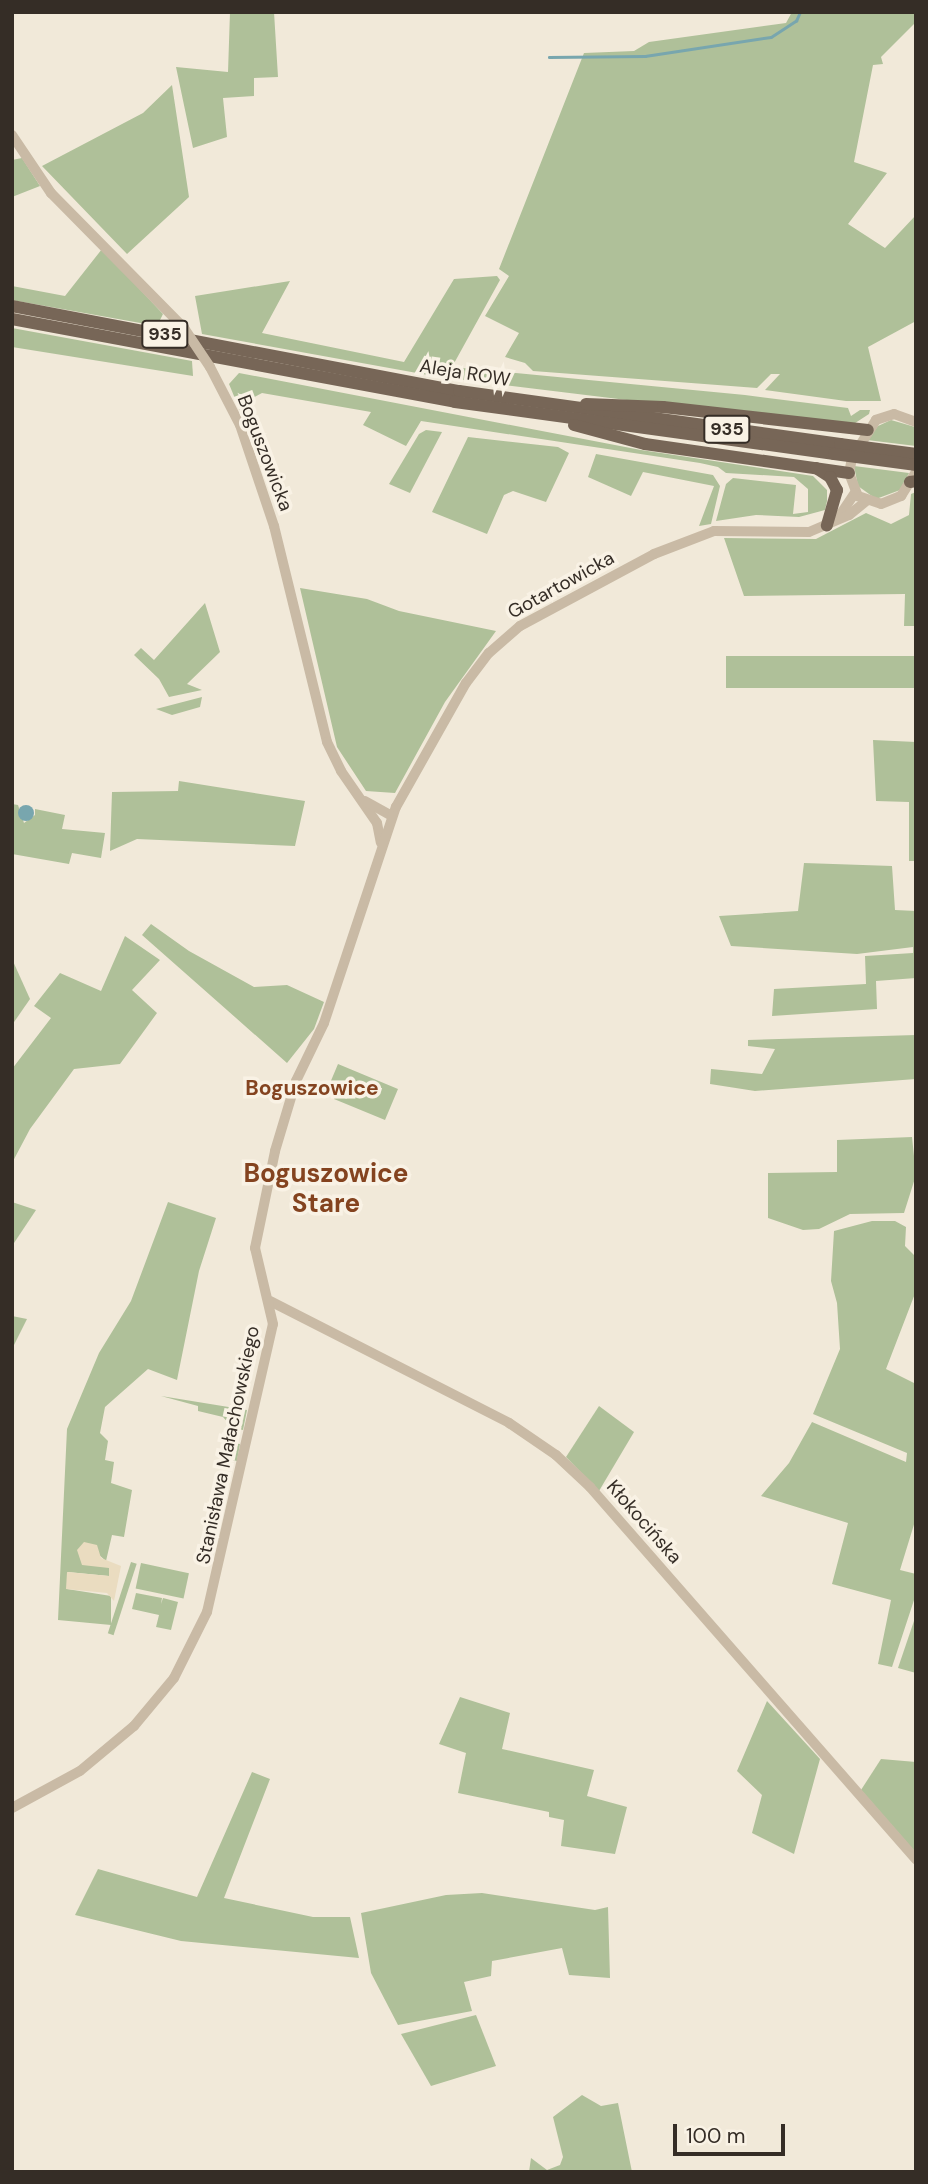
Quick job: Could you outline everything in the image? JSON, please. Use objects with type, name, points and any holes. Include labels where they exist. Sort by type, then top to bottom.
[{"type":"main road","name":"Aleja ROW","points":[[12,306],[548,411]]},
{"type":"main road","name":"Aleja ROW","points":[[12,319],[548,411],[837,449],[916,454]]},
{"type":"main road","points":[[548,411],[642,405],[868,430]]},
{"type":"main road","points":[[548,411],[626,440],[849,473]]},
{"type":"main road","name":"Aleja ROW","points":[[837,449],[916,465]]},
{"type":"main road","points":[[813,466],[830,477],[837,490],[831,523]]},
{"type":"street","name":"Boguszowicka","points":[[12,135],[51,193],[184,328],[210,367],[240,425],[265,497],[327,742],[341,771],[374,818],[382,847]]},
{"type":"street","points":[[913,416],[884,416],[868,430],[849,473],[855,493],[866,501],[894,501],[914,479]]},
{"type":"street","points":[[831,523],[855,493]]},
{"type":"street","name":"Gotartowicka","points":[[391,819],[466,683],[489,653],[520,626],[654,554],[704,534],[733,530],[797,534],[831,523],[866,501]]},
{"type":"street","name":"Boguszowicka","points":[[364,801],[391,819]]},
{"type":"street","points":[[374,818],[391,819]]},
{"type":"street","name":"Stanisława Małachowskiego","points":[[12,1808],[80,1771],[114,1745],[163,1692],[190,1648],[207,1612],[231,1523],[273,1325],[270,1301],[256,1263],[260,1204],[296,1081],[324,1023],[391,819]]},
{"type":"street","name":"Kłokocińska","points":[[270,1301],[487,1411],[556,1455],[590,1487],[916,1860]]},
{"type":"green space","points":[[230,12],[274,12],[278,77],[254,78],[254,96],[223,98],[227,137],[193,148],[176,67],[228,72]]},
{"type":"green space","points":[[792,12],[916,12],[916,22],[881,57],[883,64],[873,65],[854,162],[887,173],[848,224],[885,248],[916,215],[916,321],[868,347],[881,401],[846,401],[765,390],[780,374],[771,374],[757,388],[533,371],[525,363],[505,357],[519,333],[485,316],[509,276],[499,269],[584,53],[634,51],[649,42],[786,23]]},
{"type":"green space","points":[[172,85],[189,197],[127,254],[42,166],[143,113]]},
{"type":"green space","points":[[22,158],[40,186],[12,197],[12,160]]},
{"type":"green space","points":[[102,249],[163,314],[157,326],[12,300],[12,286],[65,296]]},
{"type":"green space","points":[[497,276],[500,280],[452,367],[745,395],[848,408],[851,416],[860,410],[870,410],[869,414],[849,427],[439,377],[202,334],[195,296],[290,281],[262,333],[404,362],[454,279]]},
{"type":"green space","points":[[12,328],[192,361],[193,376],[12,347]]},
{"type":"green space","points":[[239,373],[641,450],[813,476],[827,490],[825,510],[799,517],[756,515],[716,521],[726,484],[733,478],[796,485],[793,514],[808,512],[808,489],[794,477],[726,473],[718,467],[700,463],[421,421],[406,446],[363,425],[371,412],[262,393],[247,401],[253,424],[246,425],[229,384]]},
{"type":"green space","points":[[891,420],[915,427],[916,446],[867,440],[878,426]]},
{"type":"green space","points":[[426,430],[442,432],[410,493],[389,484],[419,434]]},
{"type":"green space","points":[[468,437],[558,447],[569,453],[546,502],[513,491],[504,495],[487,534],[432,512]]},
{"type":"green space","points":[[596,454],[713,475],[720,486],[711,524],[699,526],[714,486],[643,472],[631,496],[588,477]]},
{"type":"green space","points":[[854,466],[909,473],[900,490],[876,499],[858,486]]},
{"type":"green space","points":[[916,492],[916,626],[904,626],[905,594],[744,596],[724,538],[816,539],[866,513],[891,524],[909,515],[911,494]]},
{"type":"green space","points":[[300,588],[367,599],[399,611],[496,631],[445,702],[395,793],[366,791],[337,747]]},
{"type":"green space","points":[[205,603],[220,652],[187,684],[202,690],[169,697],[159,679],[134,655],[141,648],[154,660]]},
{"type":"green space","points":[[726,656],[916,656],[916,688],[726,688]]},
{"type":"green space","points":[[202,697],[200,707],[172,715],[156,709]]},
{"type":"green space","points":[[873,740],[916,742],[916,861],[909,861],[909,802],[876,801]]},
{"type":"green space","points":[[179,781],[305,801],[295,846],[137,839],[110,851],[112,792],[178,791]]},
{"type":"green space","points":[[12,804],[18,805],[24,823],[35,815],[35,809],[65,815],[62,829],[105,833],[101,858],[72,853],[69,864],[12,854]]},
{"type":"green space","points":[[804,863],[892,866],[895,910],[916,911],[916,978],[876,981],[877,1009],[772,1016],[774,989],[866,984],[865,956],[913,953],[913,947],[857,954],[731,946],[719,916],[798,911]]},
{"type":"green space","points":[[151,924],[189,951],[254,987],[287,985],[324,1002],[314,1029],[287,1063],[142,935]]},
{"type":"green space","points":[[125,936],[160,960],[132,990],[157,1013],[120,1064],[74,1069],[30,1129],[12,1163],[12,1069],[51,1018],[34,1006],[60,973],[101,991]]},
{"type":"green space","points":[[12,959],[30,999],[12,1025]]},
{"type":"green space","points":[[916,1035],[916,1079],[755,1091],[710,1084],[711,1069],[762,1074],[775,1049],[748,1046],[748,1040]]},
{"type":"green space","points":[[338,1064],[398,1089],[385,1120],[334,1099],[339,1087],[330,1083]]},
{"type":"green space","points":[[912,1137],[916,1175],[904,1213],[850,1214],[819,1229],[803,1230],[768,1218],[768,1173],[837,1172],[837,1140]]},
{"type":"green space","points":[[12,1202],[36,1210],[12,1246]]},
{"type":"green space","points":[[168,1202],[216,1218],[199,1271],[177,1380],[148,1369],[105,1407],[100,1433],[108,1441],[105,1460],[114,1462],[111,1483],[132,1490],[124,1537],[112,1535],[106,1561],[84,1542],[109,1568],[109,1576],[68,1572],[67,1589],[111,1596],[111,1625],[58,1620],[67,1429],[99,1353],[131,1301]]},
{"type":"green space","points":[[872,1221],[895,1221],[906,1227],[905,1246],[916,1257],[916,1291],[886,1369],[916,1384],[916,1518],[900,1570],[916,1574],[916,1594],[892,1667],[878,1664],[891,1600],[832,1584],[848,1523],[761,1496],[789,1463],[812,1422],[906,1462],[907,1453],[813,1414],[840,1349],[837,1303],[831,1281],[834,1231]]},
{"type":"green space","points":[[12,1316],[27,1319],[14,1345],[12,1345]]},
{"type":"green space","points":[[161,1396],[247,1410],[243,1430],[232,1427],[223,1417],[198,1411],[198,1406]]},
{"type":"green space","points":[[599,1406],[634,1432],[599,1491],[566,1457]]},
{"type":"green space","points":[[222,1442],[240,1444],[237,1461],[220,1457]]},
{"type":"green space","points":[[131,1562],[137,1564],[114,1635],[108,1633]]},
{"type":"green space","points":[[141,1563],[189,1573],[184,1599],[136,1588]]},
{"type":"green space","points":[[136,1593],[162,1598],[161,1604],[163,1598],[178,1602],[171,1630],[156,1627],[159,1615],[132,1609]]},
{"type":"green space","points":[[916,1615],[916,1673],[898,1668]]},
{"type":"green space","points":[[460,1697],[510,1713],[502,1749],[594,1770],[587,1796],[627,1807],[615,1854],[561,1846],[564,1820],[549,1817],[549,1812],[458,1793],[466,1753],[439,1744]]},
{"type":"green space","points":[[767,1701],[820,1759],[794,1854],[752,1833],[762,1795],[737,1771]]},
{"type":"green space","points":[[881,1759],[916,1762],[916,1853],[861,1790]]},
{"type":"green space","points":[[252,1772],[270,1779],[224,1898],[313,1917],[350,1917],[359,1958],[181,1941],[75,1915],[98,1869],[197,1897]]},
{"type":"green space","points":[[482,1893],[595,1910],[608,1907],[610,1978],[569,1975],[562,1948],[492,1961],[491,1976],[464,1982],[472,2011],[398,2025],[371,1973],[361,1913],[446,1895]]},
{"type":"green space","points":[[476,2015],[496,2066],[431,2086],[401,2034]]},
{"type":"green space","points":[[582,2095],[601,2106],[618,2103],[632,2172],[529,2172],[531,2158],[547,2170],[560,2165],[563,2157],[553,2117]]},
{"type":"shaded area","points":[[84,1542],[97,1545],[101,1558],[121,1566],[114,1601],[107,1593],[66,1589],[67,1572],[109,1576],[109,1568],[82,1565],[77,1550]]},
{"type":"water","points":[[23,805],[29,805],[34,813],[32,819],[23,821],[18,816],[18,810]]},
{"type":"waterway","points":[[549,57],[645,56],[771,37],[796,21],[800,12]]},
{"type":"district","name":"Boguszowice","points":[[312,1088]]},
{"type":"district","name":"Boguszowice Stare","points":[[326,1189]]}]
